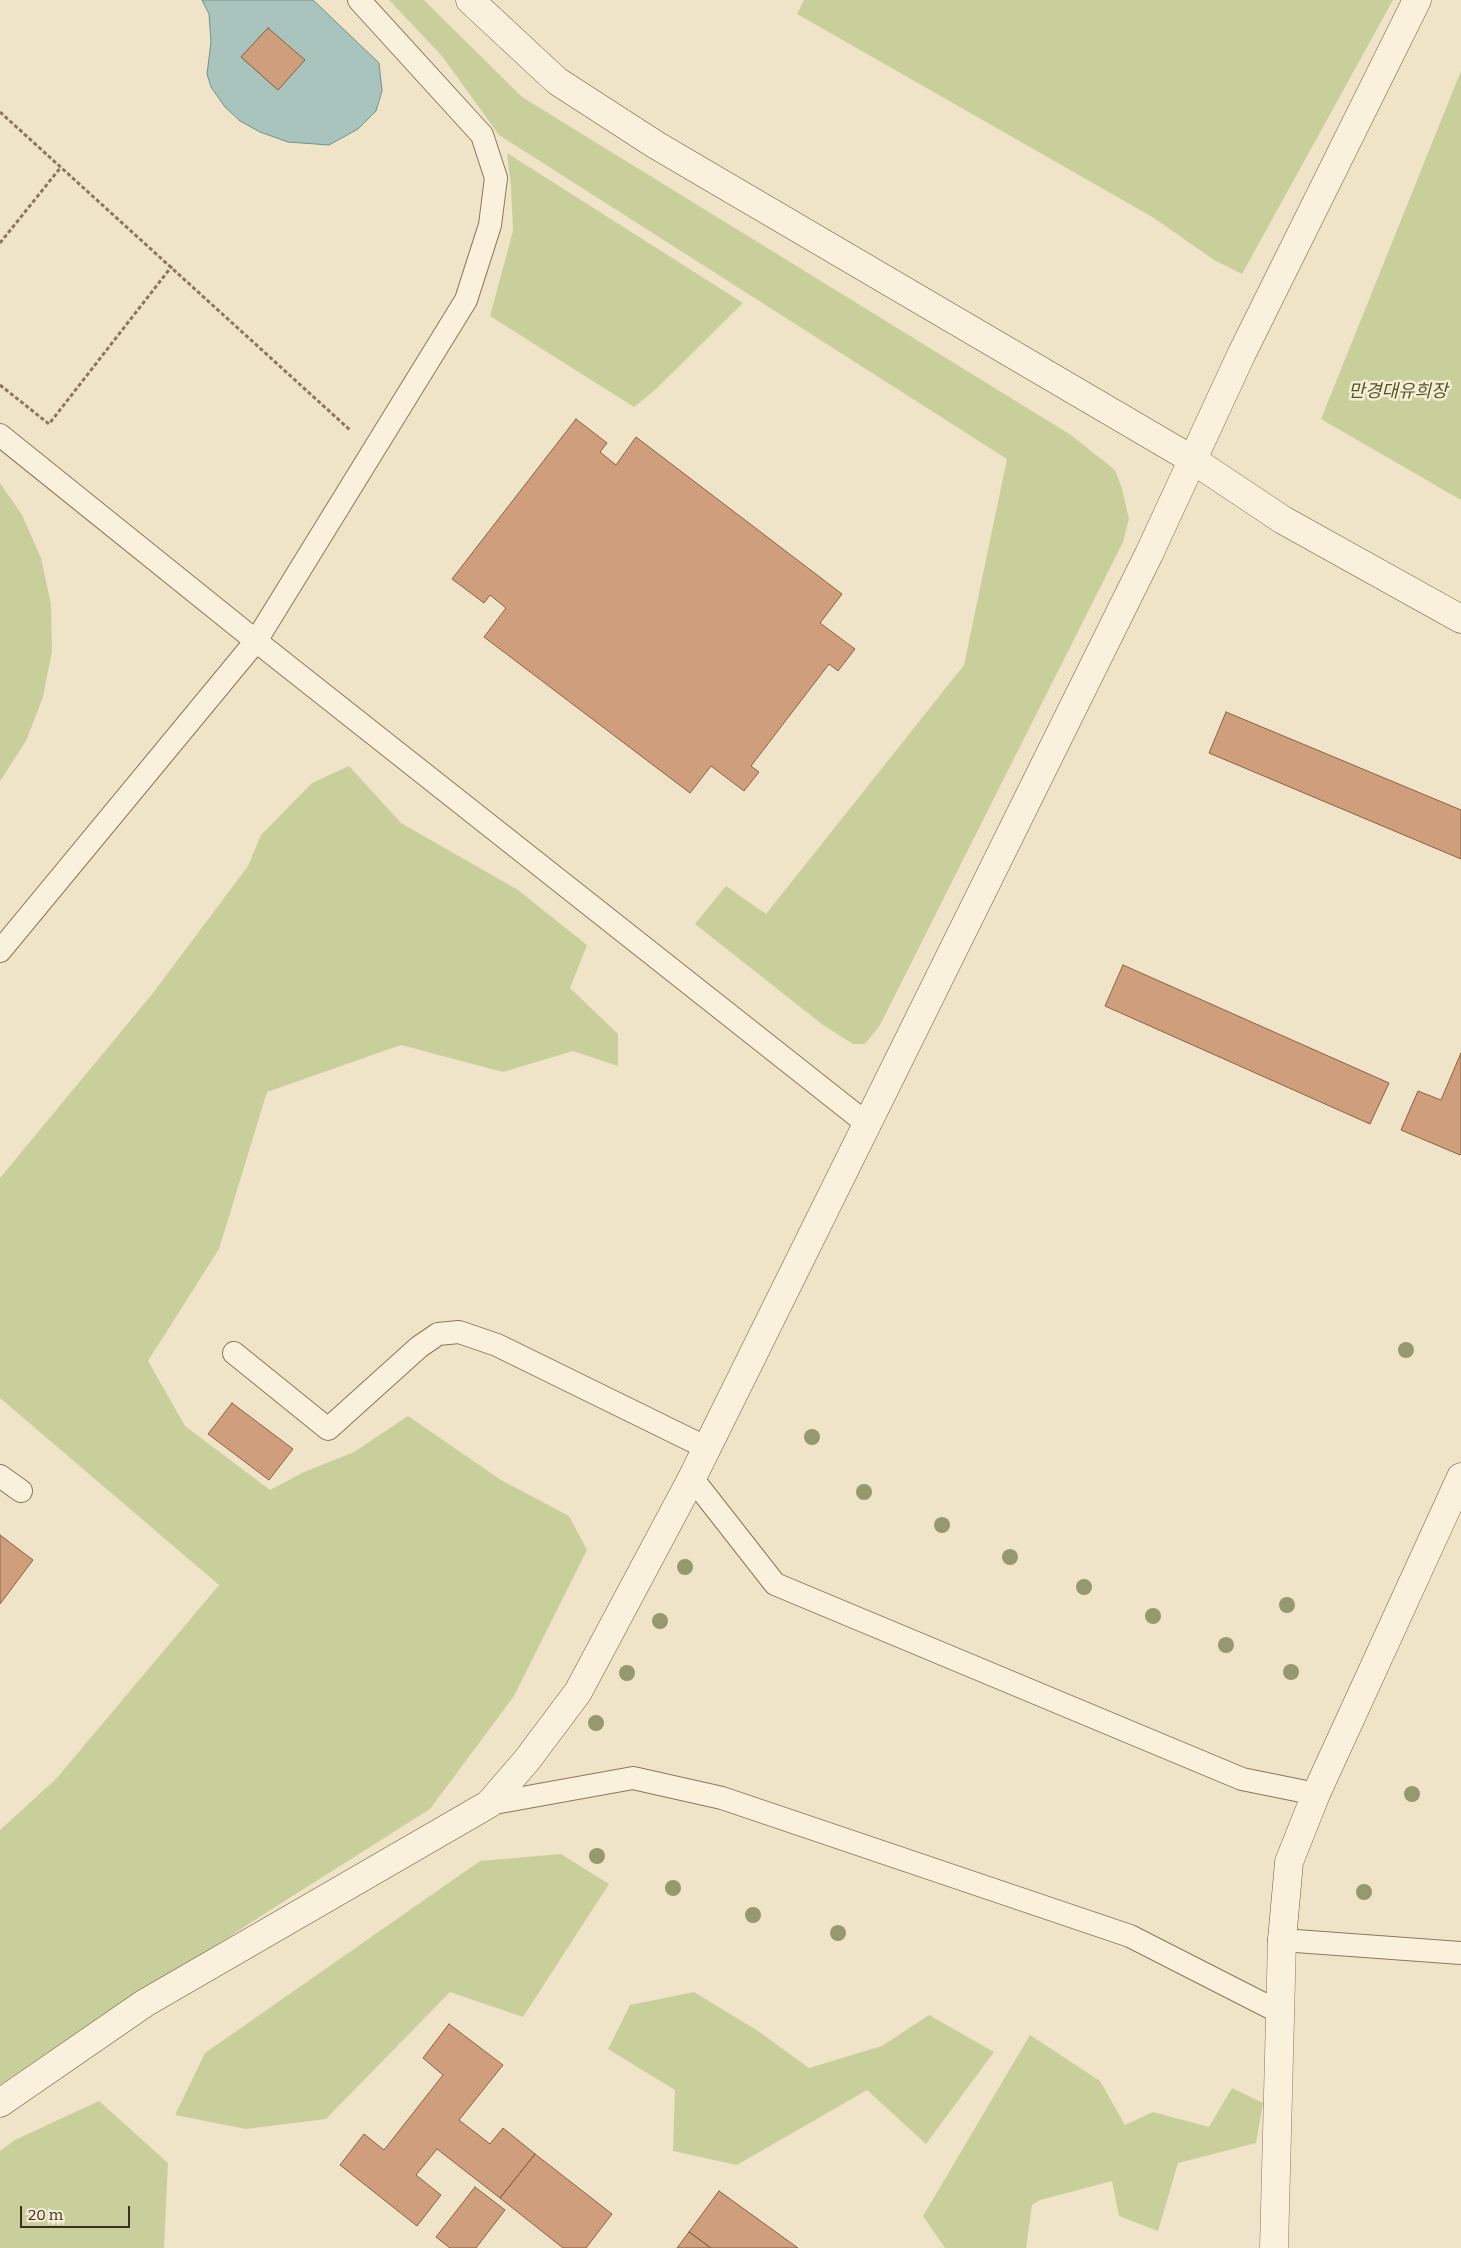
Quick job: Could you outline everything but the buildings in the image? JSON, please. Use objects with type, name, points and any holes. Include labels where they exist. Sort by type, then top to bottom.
[{"type":"main road","points":[[470,0],[558,81],[656,145],[1194,460],[1283,520],[1461,619]]},
{"type":"main road","points":[[0,2103],[145,2004],[489,1804],[527,1760],[578,1692],[692,1478],[866,1123],[1150,554],[1242,352],[1417,0]]},
{"type":"main road","points":[[1274,2248],[1279,2012],[1282,1940],[1289,1862],[1316,1794],[1461,1477]]},
{"type":"lane","points":[[0,951],[256,641],[466,300],[490,225],[496,178],[482,135],[359,0]]},
{"type":"lane","points":[[0,435],[256,641],[866,1123]]},
{"type":"lane","points":[[234,1353],[328,1430],[419,1347],[438,1334],[459,1332],[497,1345],[706,1448]]},
{"type":"lane","points":[[0,1476],[21,1491]]},
{"type":"lane","points":[[692,1478],[775,1584],[1242,1780],[1316,1794]]},
{"type":"lane","points":[[489,1804],[633,1778],[722,1798],[1130,1936],[1279,2012]]},
{"type":"lane","points":[[1282,1940],[1461,1953]]},
{"type":"path","points":[[0,112],[172,266],[373,451]]},
{"type":"path","points":[[0,243],[61,167]]},
{"type":"path","points":[[0,385],[49,424],[172,266]]},
{"type":"green space","points":[[389,0],[424,0],[522,97],[1071,435],[1115,470],[1122,489],[1129,519],[1123,542],[880,1025],[865,1044],[853,1044],[823,1025],[695,924],[726,886],[766,914],[964,665],[1007,459],[499,135],[442,56]]},
{"type":"green space","points":[[804,0],[1393,0],[1242,274],[1214,260],[1154,218],[797,14]]},
{"type":"green space","name":"만경대유희장","points":[[1461,71],[1461,500],[1321,419]]},
{"type":"green space","points":[[507,153],[743,303],[655,390],[634,407],[490,316],[513,231]]},
{"type":"green space","points":[[0,483],[22,515],[41,558],[51,604],[52,651],[43,697],[26,741],[0,781]]},
{"type":"green space","points":[[349,766],[401,823],[518,890],[587,945],[570,988],[618,1034],[618,1066],[573,1051],[503,1072],[401,1045],[267,1092],[219,1249],[148,1361],[185,1426],[270,1490],[304,1472],[354,1452],[408,1416],[501,1480],[569,1516],[587,1550],[514,1696],[430,1809],[261,1916],[0,2088],[0,1830],[56,1779],[219,1585],[0,1398],[0,1178],[153,993],[248,866],[261,835],[312,783]]},
{"type":"green space","points":[[561,1854],[609,1884],[523,2017],[450,1992],[326,2119],[246,2129],[175,2115],[205,2053],[480,1861]]},
{"type":"green space","points":[[694,1992],[758,2031],[809,2068],[882,2046],[929,2015],[994,2052],[926,2144],[867,2090],[737,2165],[673,2151],[675,2090],[608,2049],[630,2005]]},
{"type":"green space","points":[[1030,2035],[1100,2081],[1125,2125],[1153,2112],[1209,2127],[1232,2088],[1263,2103],[1256,2143],[1178,2163],[1158,2231],[1119,2216],[1112,2181],[1040,2200],[1032,2205],[1026,2248],[945,2248],[923,2216]]},
{"type":"green space","points":[[99,2101],[168,2163],[164,2248],[0,2248],[0,2151],[15,2140]]},
{"type":"water","points":[[202,0],[313,0],[379,63],[382,91],[376,111],[358,129],[329,145],[288,142],[260,132],[240,121],[225,107],[211,87],[207,74],[211,42],[209,14]],"holes":[[[268,28],[304,60],[278,90],[241,57]]]}]
